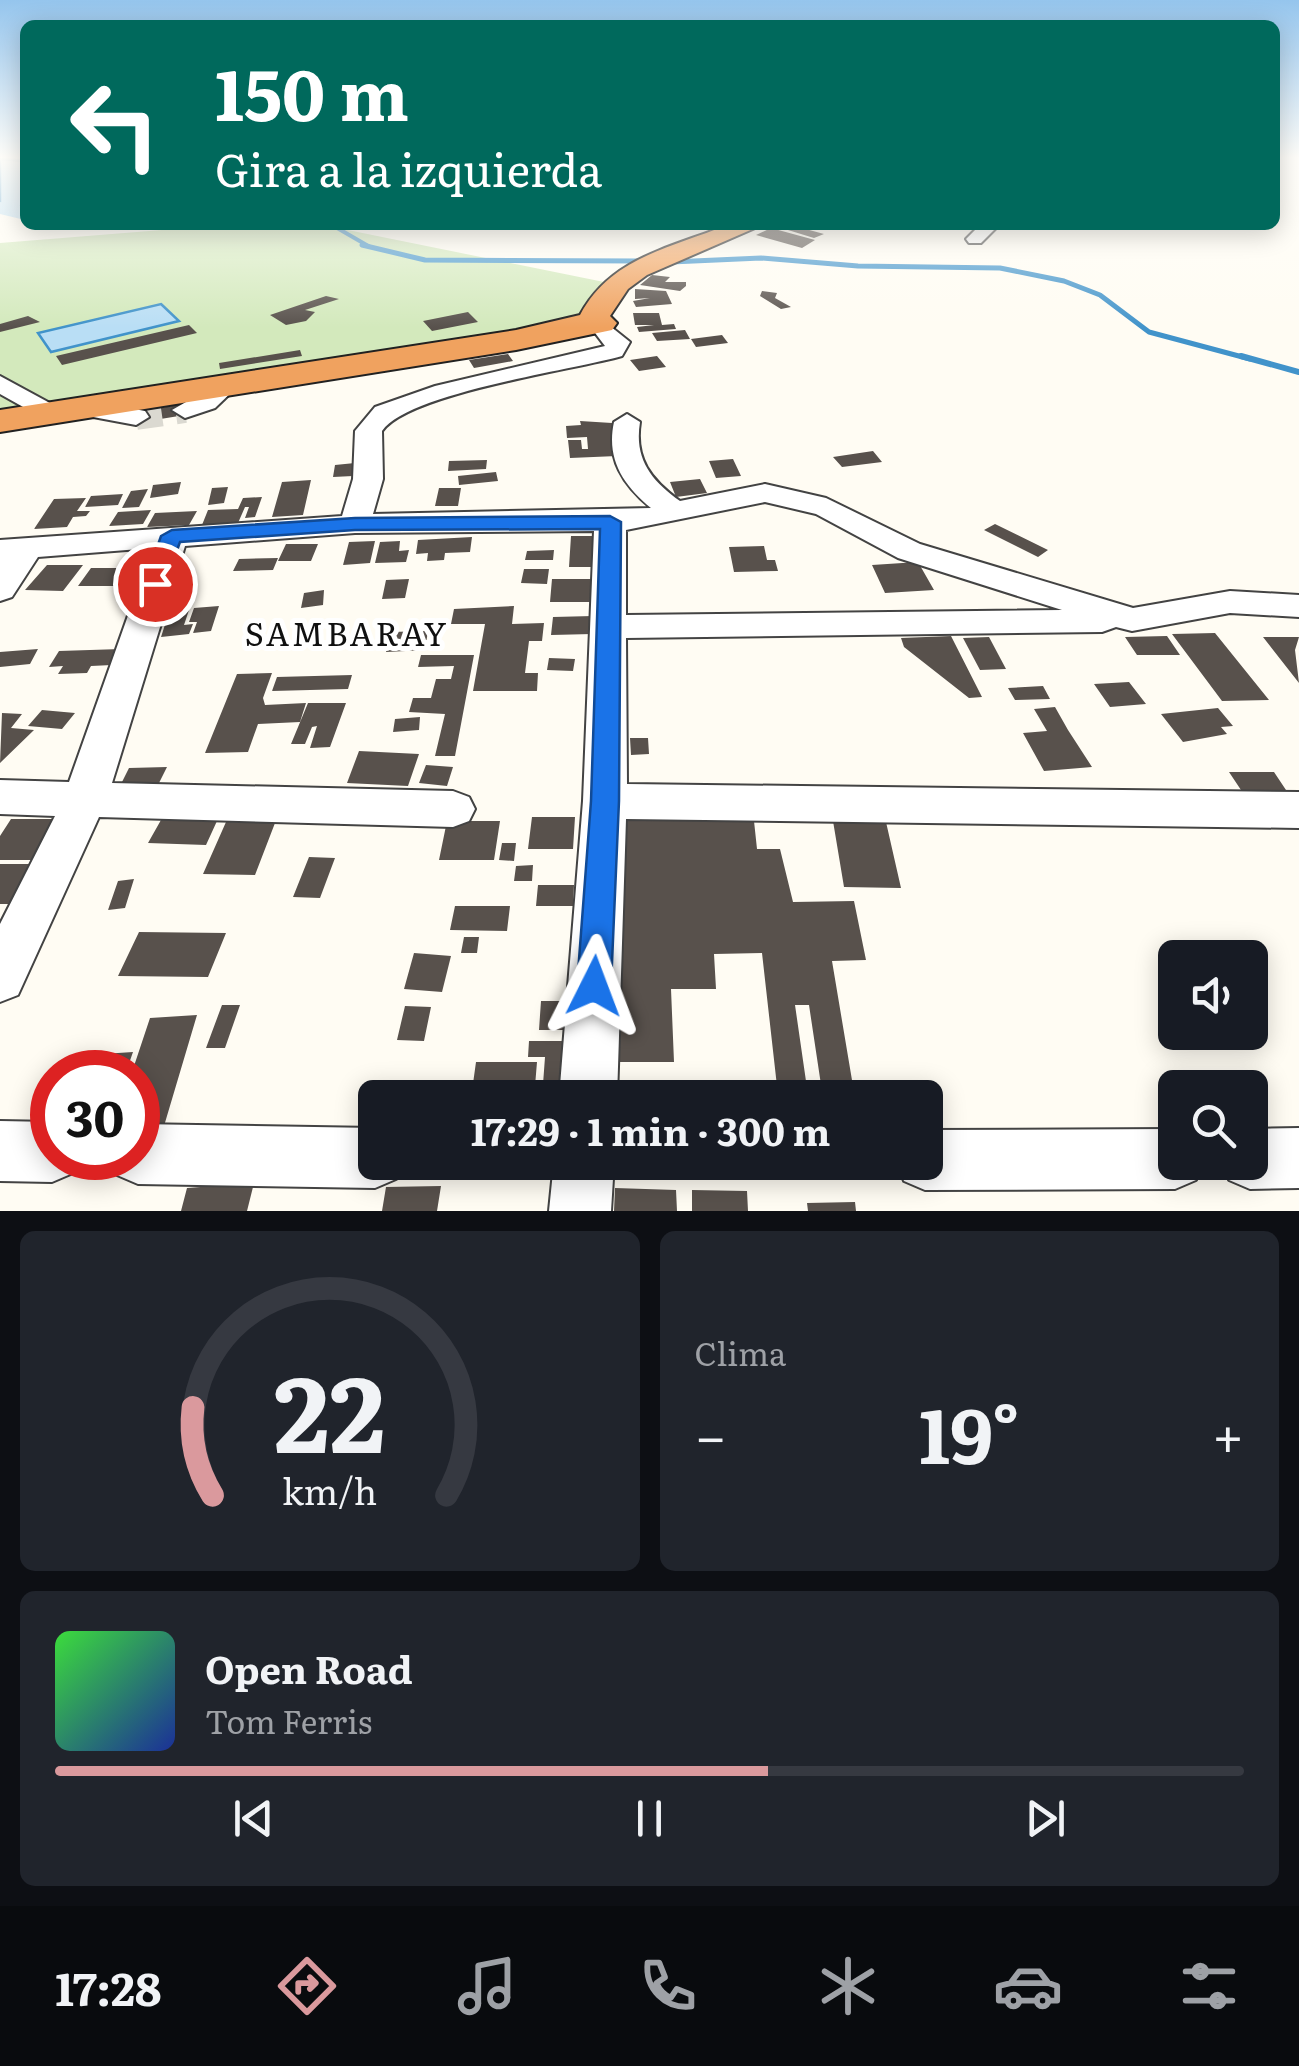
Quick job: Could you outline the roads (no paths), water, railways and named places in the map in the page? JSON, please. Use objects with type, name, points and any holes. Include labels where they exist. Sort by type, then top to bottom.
[{"type":"highway","points":[[0,420],[516,340],[551,339],[595,324],[615,311],[623,279],[736,230]]},
{"type":"street","points":[[976,240],[985,230]]},
{"type":"street","points":[[355,524],[368,480],[368,431],[374,420],[407,403],[463,386],[614,351],[619,342],[595,324]]},
{"type":"street","points":[[0,383],[50,414]]},
{"type":"street","points":[[185,410],[206,404],[226,386]]},
{"type":"street","points":[[86,408],[136,417]]},
{"type":"street","points":[[627,422],[624,432],[629,466],[638,485],[674,512]]},
{"type":"street","points":[[0,590],[14,549],[355,524],[610,522],[674,512],[729,497],[765,494],[796,498],[826,508],[908,551],[1132,620]]},
{"type":"street","points":[[589,1080],[605,801],[610,522]]},
{"type":"street","points":[[0,978],[85,800],[172,536]]},
{"type":"street","points":[[608,627],[1132,620],[1230,602],[1299,606]]},
{"type":"street","points":[[0,797],[452,810]]},
{"type":"street","points":[[605,801],[1299,810]]},
{"type":"street","points":[[0,1151],[30,1152]]},
{"type":"street","points":[[160,1154],[358,1158]]},
{"type":"street","points":[[1268,1158],[1299,1158]]},
{"type":"street","points":[[943,1160],[1158,1159]]},
{"type":"street","points":[[580,1211],[583,1180]]},
{"type":"water","points":[[161,304],[179,321],[51,352],[38,333]]},
{"type":"waterway","points":[[341,230],[370,247]]},
{"type":"waterway","points":[[362,245],[370,247]]},
{"type":"waterway","points":[[370,247],[425,260],[642,261]]},
{"type":"waterway","points":[[671,262],[761,258],[858,266],[1000,268],[1064,281],[1100,295],[1149,332],[1250,359]]},
{"type":"waterway","points":[[1241,356],[1299,372]]},
{"type":"tunnel","points":[[136,417],[185,410]]},
{"type":"district","name":"SAMBARAY","points":[[347,632]]}]
